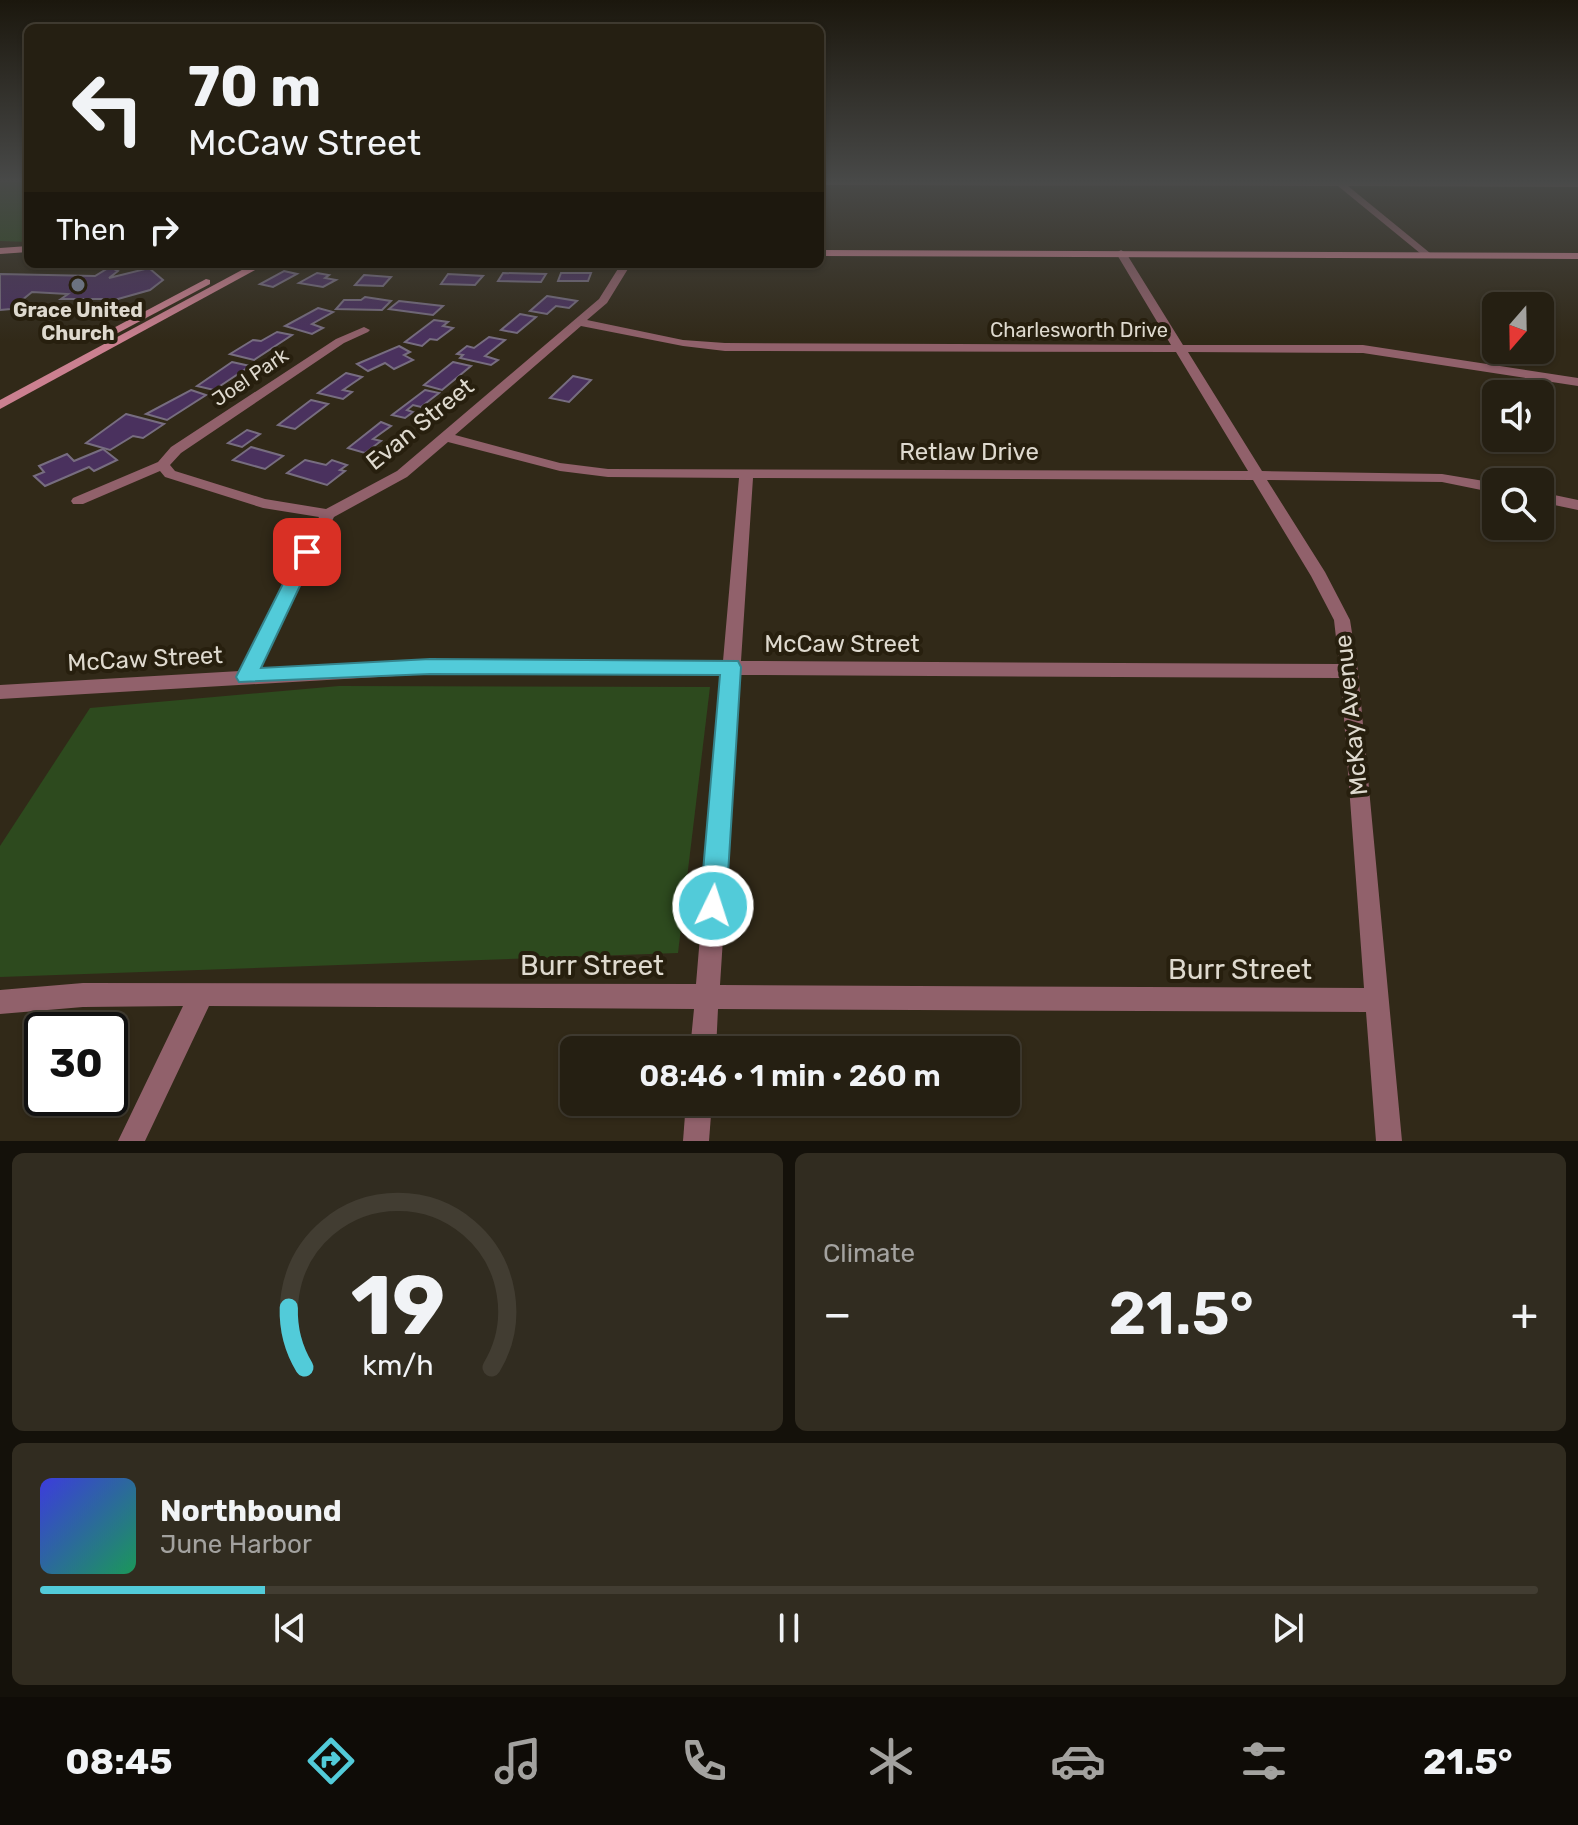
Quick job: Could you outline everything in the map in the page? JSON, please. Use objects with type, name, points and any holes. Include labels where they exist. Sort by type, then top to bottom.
[{"type":"main road","points":[[0,252],[24,252]]},
{"type":"main road","points":[[824,253],[1578,256]]},
{"type":"main road","points":[[0,394],[233,268]]},
{"type":"main road","points":[[0,405],[254,268]]},
{"type":"street","points":[[1401,234],[1426,255]]},
{"type":"street","name":"McKay Avenue","points":[[1121,253],[1336,606],[1345,633],[1389,1141]]},
{"type":"street","name":"Evan Street","points":[[328,514],[390,482],[445,437],[610,294],[624,268]]},
{"type":"street","name":"Charlesworth Drive","points":[[579,322],[702,346],[1377,349],[1578,382]]},
{"type":"street","name":"Joel Park","points":[[78,501],[163,465],[176,450],[340,341],[364,330]]},
{"type":"street","name":"Retlaw Drive","points":[[445,437],[592,472],[1412,476],[1482,486]]},
{"type":"street","points":[[163,465],[170,474],[263,503],[328,514],[246,677]]},
{"type":"street","points":[[704,1036],[746,474]]},
{"type":"street","points":[[1554,500],[1578,505]]},
{"type":"street","name":"McCaw Street","points":[[0,692],[430,667],[1349,671]]},
{"type":"street","points":[[131,1141],[202,994]]},
{"type":"street","name":"Burr Street","points":[[0,1002],[83,995],[202,994],[1377,1000]]},
{"type":"street","points":[[696,1141],[698,1116]]},
{"type":"green space","points":[[0,234],[24,234],[24,242],[0,241]]},
{"type":"green space","points":[[339,686],[710,687],[678,953],[0,977],[0,846],[90,708]]},
{"type":"building","name":"Grace United Church","points":[[108,268],[118,271],[109,278],[149,268],[163,280],[150,290],[118,299],[61,299],[68,294],[32,292],[11,309],[0,310],[0,274],[95,276]]},
{"type":"building","points":[[284,271],[297,274],[273,287],[260,284]]},
{"type":"building","points":[[317,273],[336,280],[323,287],[299,283]]},
{"type":"building","points":[[503,273],[546,274],[541,282],[498,281]]},
{"type":"building","points":[[561,273],[591,273],[588,281],[558,281]]},
{"type":"building","points":[[448,274],[483,276],[475,285],[441,284]]},
{"type":"building","points":[[364,275],[391,277],[383,286],[355,285]]},
{"type":"building","points":[[547,296],[577,301],[569,308],[556,306],[547,314],[530,311]]},
{"type":"building","points":[[365,297],[391,301],[382,310],[336,309],[344,300],[361,300]]},
{"type":"building","points":[[399,301],[443,306],[433,315],[389,309]]},
{"type":"building","points":[[318,308],[333,312],[312,324],[323,328],[312,334],[285,326]]},
{"type":"building","points":[[520,314],[536,317],[517,333],[501,330]]},
{"type":"building","points":[[434,320],[448,322],[443,326],[453,328],[422,346],[405,342]]},
{"type":"building","points":[[277,332],[292,335],[254,360],[230,354],[253,340],[261,341]]},
{"type":"building","points":[[489,337],[505,340],[485,356],[498,360],[491,365],[460,358],[463,355],[457,354],[467,346],[474,348]]},
{"type":"building","points":[[399,346],[410,352],[404,355],[413,360],[394,369],[385,363],[368,371],[357,364]]},
{"type":"building","points":[[232,362],[250,366],[214,390],[197,386]]},
{"type":"building","points":[[453,362],[471,366],[442,390],[424,385]]},
{"type":"building","points":[[346,373],[362,377],[343,390],[352,392],[343,399],[318,393]]},
{"type":"building","points":[[573,376],[591,380],[569,402],[550,398]]},
{"type":"building","points":[[191,390],[206,395],[167,420],[146,414]]},
{"type":"building","points":[[425,390],[439,393],[421,407],[413,405],[407,410],[413,412],[405,418],[392,415]]},
{"type":"building","points":[[311,400],[328,404],[295,429],[278,425]]},
{"type":"building","points":[[126,414],[164,424],[143,438],[133,436],[110,450],[86,443]]},
{"type":"building","points":[[381,422],[391,426],[373,439],[381,441],[365,453],[348,448]]},
{"type":"building","points":[[247,430],[260,434],[242,447],[228,443]]},
{"type":"building","points":[[251,447],[283,456],[265,469],[233,460]]},
{"type":"building","points":[[103,449],[117,460],[94,471],[89,467],[45,486],[34,476],[44,472],[39,466],[67,454],[74,461]]},
{"type":"building","points":[[305,460],[326,465],[332,460],[347,465],[340,470],[345,471],[327,485],[287,473]]},
{"type":"place","name":"Grace United Church","points":[[78,285]]},
{"type":"route","points":[[307,552],[246,677],[430,667],[731,667],[713,906]]}]
